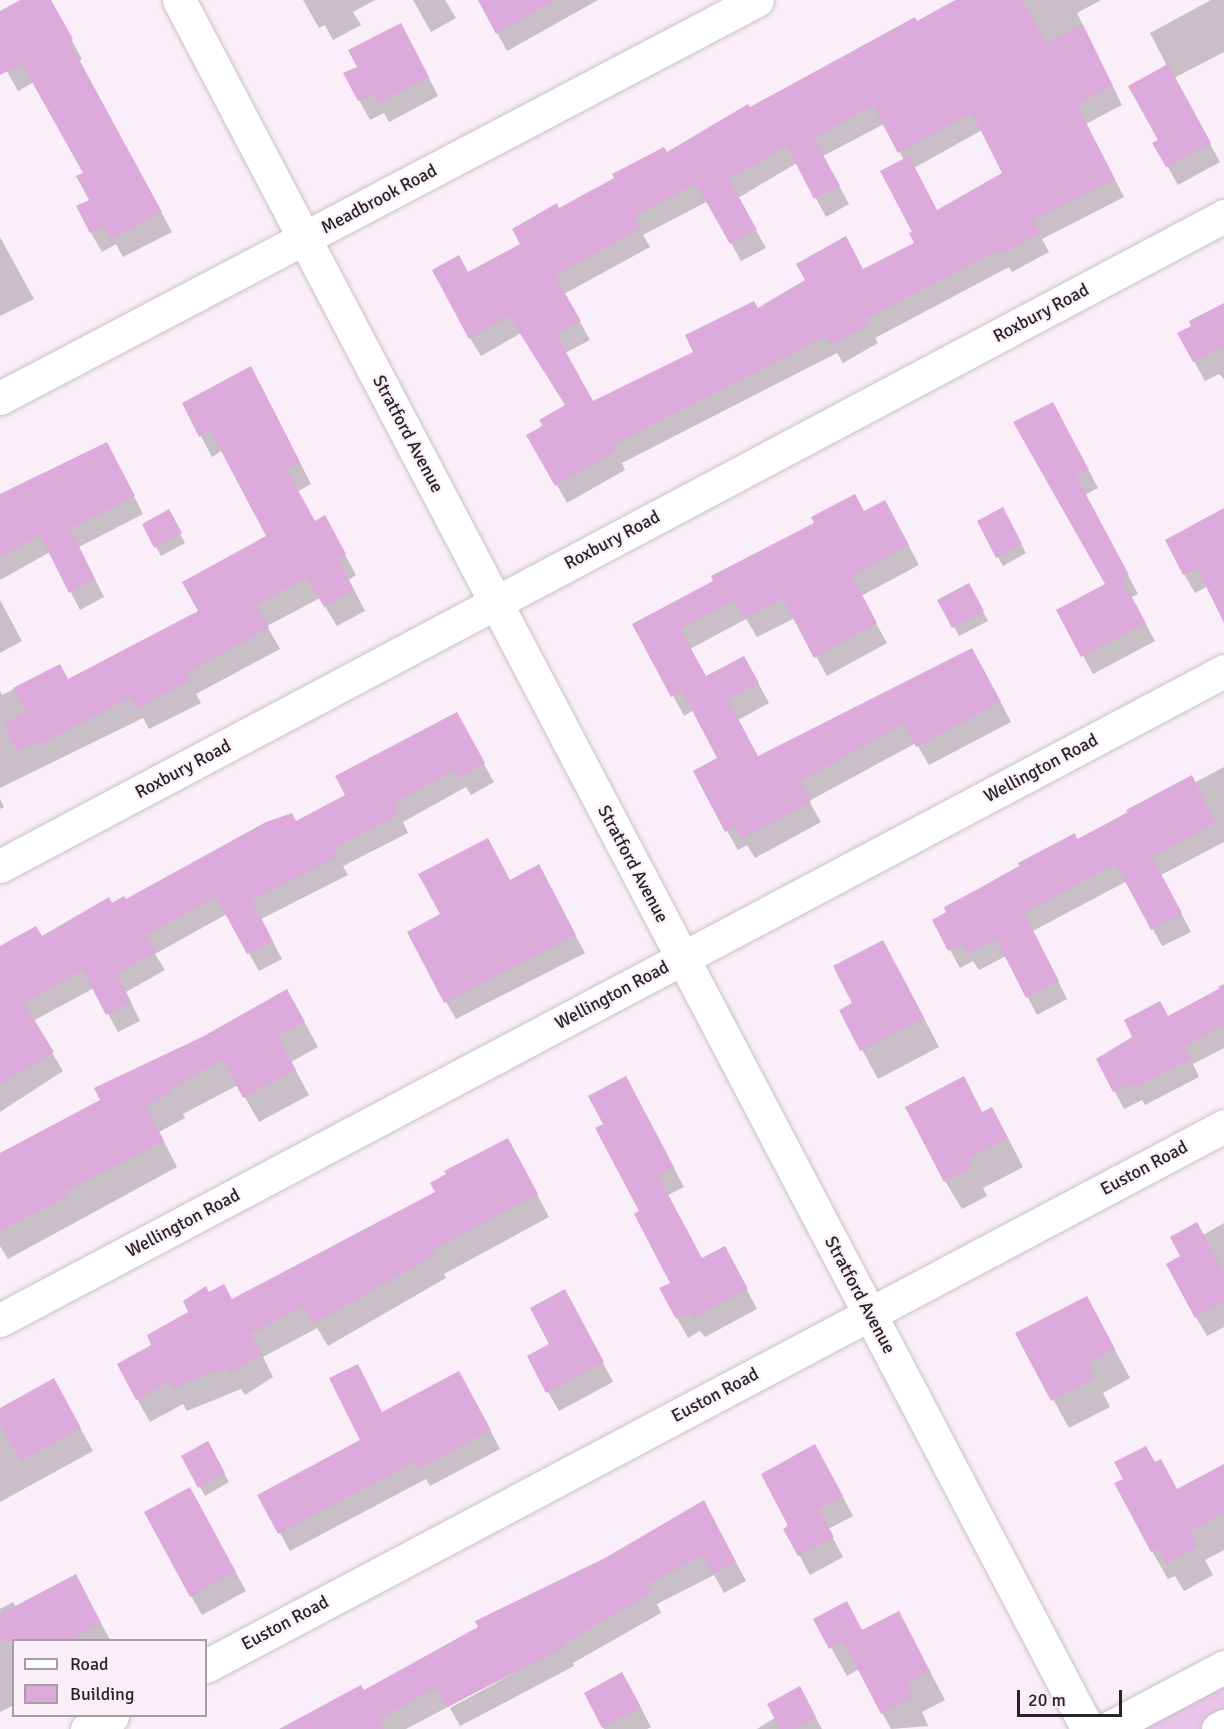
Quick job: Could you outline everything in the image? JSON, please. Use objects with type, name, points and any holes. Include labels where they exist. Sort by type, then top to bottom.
[{"type":"street","name":"Stratford Avenue","points":[[179,0],[1088,1729]]},
{"type":"street","name":"Meadbrook Road","points":[[0,398],[757,0]]},
{"type":"street","name":"Roxbury Road","points":[[0,866],[1224,216]]},
{"type":"street","name":"Wellington Road","points":[[0,1320],[1224,671]]},
{"type":"street","name":"Euston Road","points":[[207,1665],[1224,1126]]},
{"type":"street","points":[[1107,1729],[1224,1667]]},
{"type":"street","points":[[87,1729],[110,1717]]},
{"type":"street","points":[[1218,1729],[1224,1726]]},
{"type":"shaded area","points":[[1224,1675],[1224,1729],[1124,1729]]},
{"type":"building","points":[[20,0],[51,0],[73,39],[69,41],[162,212],[110,239],[104,226],[90,233],[76,206],[89,200],[76,176],[83,173],[22,64],[0,75],[0,11]]},
{"type":"building","points":[[478,0],[555,0],[496,34]]},
{"type":"building","points":[[955,0],[1022,0],[1046,43],[1083,25],[1113,86],[1077,105],[1115,179],[1033,220],[1040,233],[1000,255],[998,250],[866,319],[869,325],[831,345],[826,336],[613,445],[616,451],[555,486],[526,435],[543,426],[539,420],[565,405],[509,316],[469,339],[432,270],[459,255],[468,272],[520,244],[512,229],[557,203],[559,208],[614,178],[612,174],[664,147],[667,152],[748,104],[750,107],[915,17],[917,21]],"holes":[[[873,106],[898,153],[972,113],[1002,173],[937,210],[909,156],[880,171],[912,232],[909,233],[914,243],[863,269],[846,236],[796,264],[805,280],[758,308],[754,301],[685,335],[693,352],[593,401],[556,334],[581,321],[555,276],[641,228],[634,216],[696,184],[730,244],[757,230],[729,179],[787,146],[814,199],[840,186],[814,138]]]},
{"type":"building","points":[[401,23],[429,77],[377,104],[372,95],[358,101],[343,73],[357,67],[348,50]]},
{"type":"building","points":[[1168,64],[1211,143],[1166,167],[1152,143],[1158,140],[1128,86]]},
{"type":"building","points":[[1224,303],[1224,347],[1193,362],[1177,333],[1191,326],[1189,321]]},
{"type":"building","points":[[251,366],[300,462],[287,470],[315,521],[325,515],[346,554],[338,559],[354,590],[324,607],[307,578],[256,605],[269,628],[186,673],[190,681],[136,709],[130,698],[36,746],[34,743],[17,751],[3,724],[26,712],[13,688],[60,664],[68,679],[198,611],[182,582],[266,536],[210,430],[199,437],[182,403]]},
{"type":"building","points":[[1053,402],[1089,470],[1076,476],[1129,575],[1122,579],[1146,623],[1081,657],[1056,610],[1105,584],[1013,422]]},
{"type":"building","points":[[107,442],[135,496],[70,529],[95,579],[69,593],[40,535],[0,557],[0,494]]},
{"type":"building","points":[[855,494],[864,511],[885,500],[909,545],[852,576],[877,623],[814,658],[783,599],[744,618],[735,600],[680,629],[706,676],[744,656],[759,683],[728,700],[758,756],[972,648],[1001,702],[916,747],[904,724],[800,781],[811,802],[742,839],[735,826],[725,832],[693,771],[717,758],[682,691],[671,697],[632,624],[713,581],[711,576],[814,523],[811,517]]},
{"type":"building","points":[[1003,507],[1022,544],[996,558],[977,521]]},
{"type":"building","points":[[1224,508],[1224,623],[1197,568],[1183,575],[1165,540]]},
{"type":"building","points":[[169,509],[182,533],[154,548],[142,524]]},
{"type":"building","points":[[969,583],[984,611],[952,628],[937,600]]},
{"type":"building","points":[[457,712],[485,763],[459,778],[455,770],[394,803],[399,814],[334,848],[339,856],[252,900],[273,941],[247,954],[216,897],[146,935],[156,952],[117,974],[131,1002],[106,1015],[83,970],[24,1003],[54,1052],[0,1085],[0,946],[36,926],[42,936],[109,897],[112,903],[124,896],[126,899],[266,822],[292,813],[296,821],[345,795],[335,776]]},
{"type":"building","points":[[1192,775],[1216,823],[1152,857],[1182,913],[1151,930],[1116,864],[1024,913],[1059,981],[1026,998],[996,939],[968,953],[962,944],[948,951],[932,920],[946,912],[944,907],[1020,867],[1018,863],[1075,833],[1077,839],[1128,813],[1126,810]]},
{"type":"building","points":[[488,838],[510,880],[539,864],[576,935],[444,1003],[407,932],[440,914],[418,874]]},
{"type":"building","points":[[883,940],[924,1018],[860,1051],[839,1010],[852,1003],[833,966]]},
{"type":"building","points":[[1224,986],[1224,1025],[1184,1046],[1191,1059],[1134,1088],[1131,1083],[1113,1092],[1096,1059],[1132,1037],[1124,1020],[1160,1001],[1168,1016]]},
{"type":"building","points":[[287,989],[305,1022],[278,1036],[296,1070],[243,1098],[223,1060],[170,1089],[172,1093],[146,1106],[164,1141],[66,1191],[69,1196],[0,1231],[0,1153],[100,1100],[94,1088],[202,1037]]},
{"type":"building","points":[[626,1076],[674,1167],[658,1176],[702,1258],[725,1246],[748,1289],[693,1318],[689,1312],[676,1319],[659,1288],[670,1283],[634,1214],[639,1211],[595,1128],[603,1124],[588,1096]]},
{"type":"building","points":[[964,1076],[982,1112],[992,1107],[1008,1138],[968,1159],[972,1167],[944,1182],[905,1107]]},
{"type":"building","points":[[508,1138],[538,1194],[432,1250],[435,1255],[313,1324],[303,1306],[251,1334],[262,1354],[230,1373],[227,1367],[217,1373],[216,1370],[173,1389],[169,1382],[136,1400],[117,1364],[151,1345],[147,1335],[188,1312],[183,1301],[206,1286],[209,1292],[224,1284],[232,1299],[435,1192],[430,1183],[446,1174],[444,1171]]},
{"type":"building","points":[[1197,1222],[1224,1272],[1224,1302],[1195,1318],[1166,1264],[1180,1256],[1170,1237]]},
{"type":"building","points":[[565,1289],[604,1362],[546,1393],[527,1356],[549,1344],[530,1308]]},
{"type":"building","points":[[1087,1296],[1115,1349],[1088,1364],[1095,1378],[1051,1401],[1015,1333]]},
{"type":"building","points":[[358,1364],[382,1412],[459,1371],[491,1430],[418,1469],[414,1462],[278,1534],[257,1495],[360,1440],[329,1378]]},
{"type":"building","points":[[54,1378],[81,1428],[21,1461],[0,1424],[0,1408]]},
{"type":"building","points":[[208,1441],[225,1473],[198,1488],[181,1456]]},
{"type":"building","points":[[815,1444],[843,1496],[819,1510],[834,1537],[798,1556],[783,1529],[788,1526],[761,1474]]},
{"type":"building","points":[[1146,1446],[1155,1462],[1161,1459],[1177,1489],[1224,1464],[1224,1513],[1190,1531],[1198,1547],[1166,1564],[1158,1548],[1151,1552],[1114,1483],[1123,1479],[1114,1462]]},
{"type":"building","points":[[190,1487],[236,1572],[190,1597],[144,1512]]},
{"type":"building","points":[[704,1500],[736,1562],[712,1575],[702,1556],[647,1584],[652,1593],[563,1644],[565,1647],[447,1707],[436,1688],[379,1719],[385,1729],[279,1729],[361,1685],[364,1690],[478,1627],[475,1621],[605,1558]]},
{"type":"building","points":[[76,1574],[101,1623],[72,1639],[0,1641],[0,1614]]},
{"type":"building","points":[[847,1601],[862,1630],[899,1611],[930,1671],[907,1684],[913,1697],[881,1714],[843,1641],[829,1649],[813,1619]]},
{"type":"building","points":[[622,1672],[641,1707],[602,1728],[584,1693]]},
{"type":"building","points":[[800,1686],[816,1717],[794,1729],[780,1729],[767,1704]]}]
